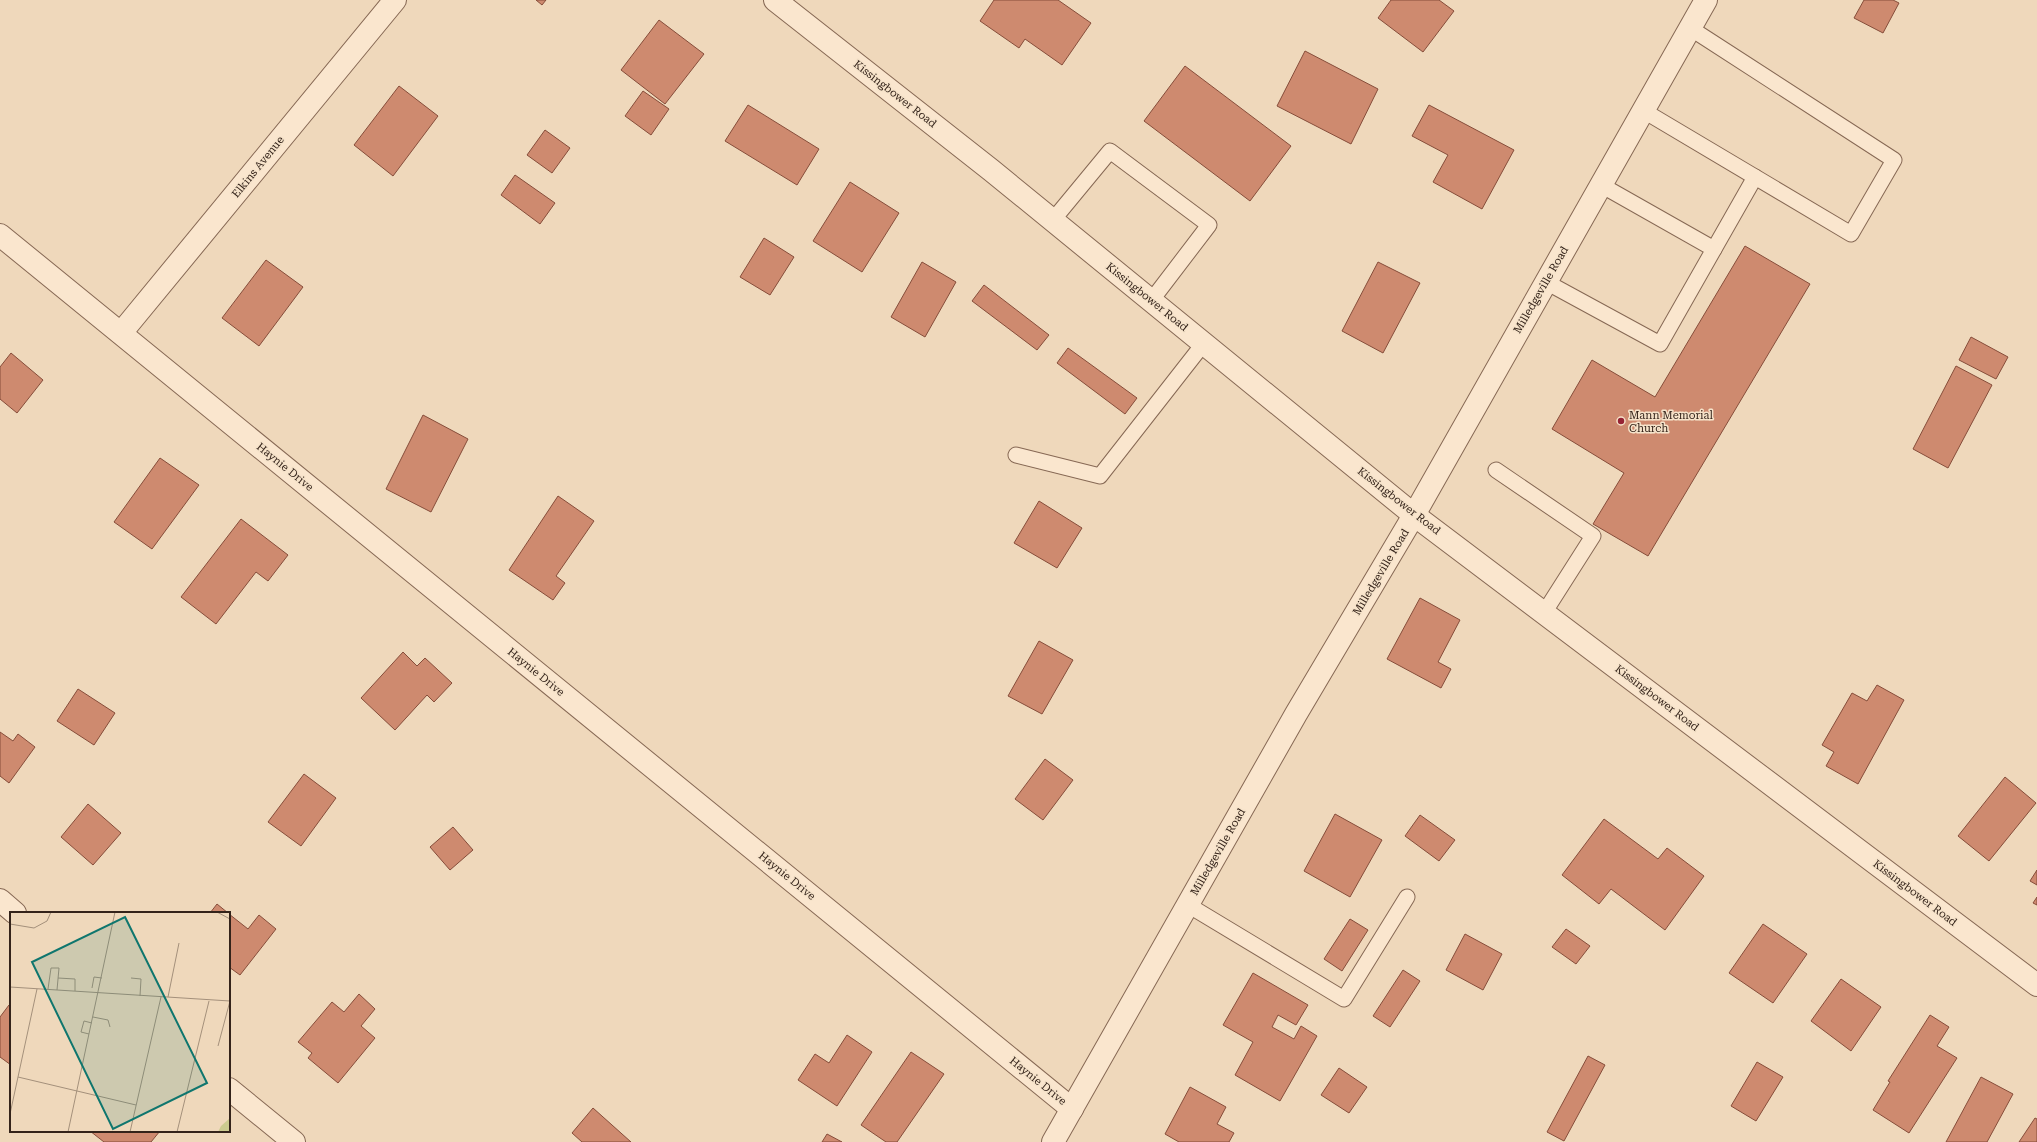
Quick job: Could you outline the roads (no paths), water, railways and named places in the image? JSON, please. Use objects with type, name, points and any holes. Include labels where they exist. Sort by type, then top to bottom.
[{"type":"street","name":"Elkins Avenue","points":[[121,333],[395,0]]},
{"type":"street","name":"Kissingbower Road","points":[[775,0],[1053,220],[1414,515],[2037,985]]},
{"type":"street","name":"Milledgeville Road","points":[[1053,1142],[1296,714],[1414,515],[1706,0]]},
{"type":"street","name":"Haynie Drive","points":[[0,235],[1072,1109]]},
{"type":"street","points":[[0,900],[14,912]]},
{"type":"street","points":[[230,1090],[294,1142]]},
{"type":"lane","points":[[1644,111],[1851,234],[1894,160],[1690,28]]},
{"type":"lane","points":[[1053,220],[1110,151],[1209,225],[1151,301]]},
{"type":"lane","points":[[1546,282],[1660,344],[1755,177]]},
{"type":"lane","points":[[1601,185],[1714,249]]},
{"type":"lane","points":[[1016,456],[1100,476],[1204,343]]},
{"type":"lane","points":[[1496,470],[1593,536],[1544,613]]},
{"type":"lane","points":[[1188,905],[1344,999],[1408,898]]},
{"type":"place","name":"Mann Memorial Church","points":[[1621,421]]}]
